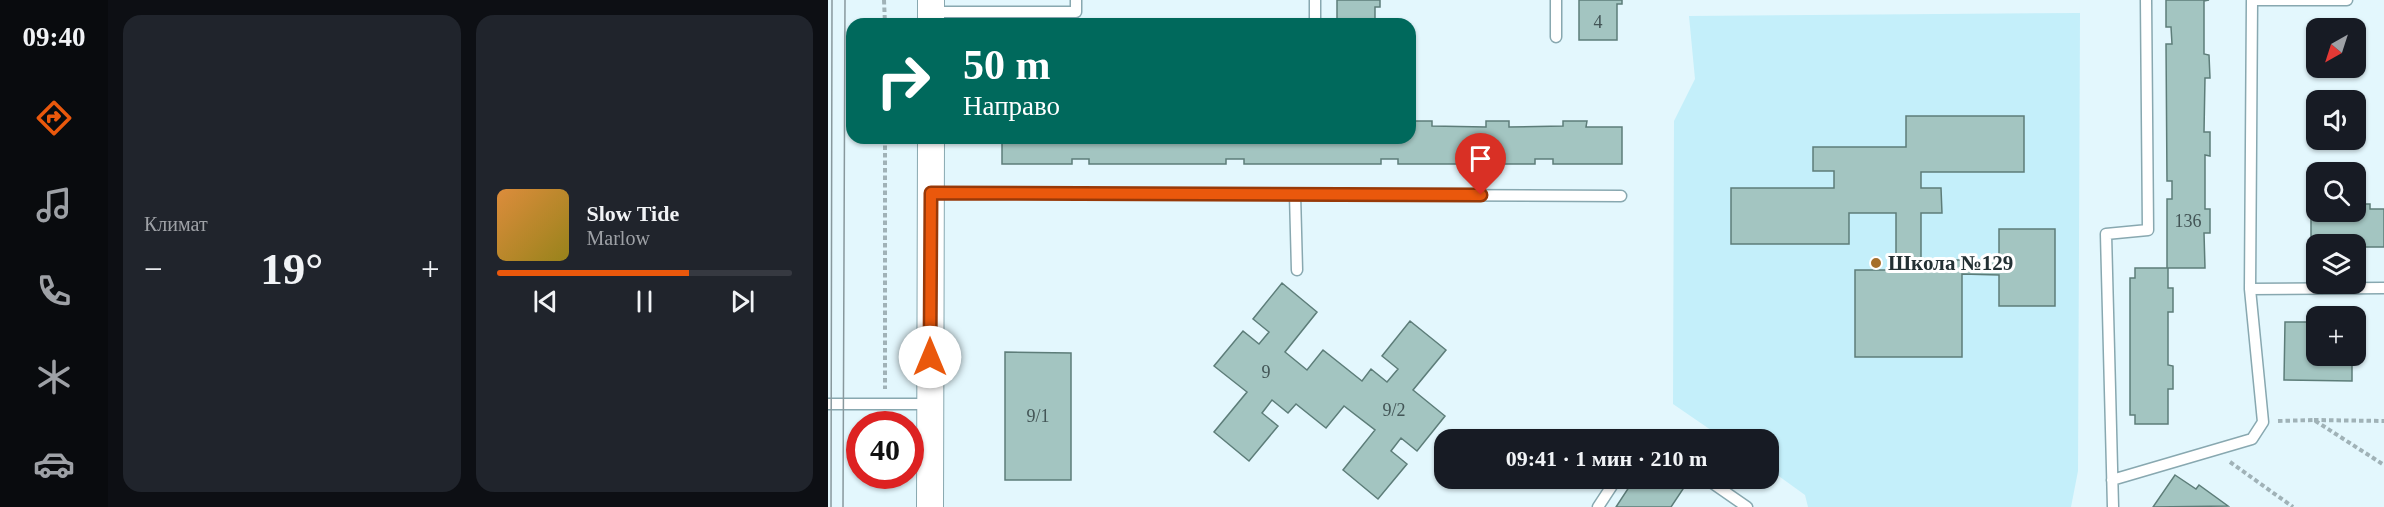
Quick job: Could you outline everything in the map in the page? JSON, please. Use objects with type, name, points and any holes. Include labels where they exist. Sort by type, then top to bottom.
[{"type":"street","points":[[930,507],[931,144]]},
{"type":"lane","points":[[931,12],[1076,12],[1076,0]]},
{"type":"lane","points":[[1315,0],[1315,18]]},
{"type":"lane","points":[[1556,0],[1556,36]]},
{"type":"lane","points":[[2113,507],[2106,234],[2148,230],[2146,0]]},
{"type":"lane","points":[[2112,480],[2252,439],[2263,422],[2250,289],[2252,0],[2347,0]]},
{"type":"lane","points":[[931,193],[1621,195]]},
{"type":"lane","points":[[1294,194],[1298,270]]},
{"type":"lane","points":[[2250,289],[2384,288]]},
{"type":"lane","points":[[828,404],[930,404]]},
{"type":"lane","points":[[1598,507],[1610,489]]},
{"type":"lane","points":[[1721,489],[1748,507]]},
{"type":"path","points":[[884,0],[885,18]]},
{"type":"path","points":[[885,144],[886,404]]},
{"type":"path","points":[[2313,420],[2384,465]]},
{"type":"path","points":[[2263,422],[2384,421]]},
{"type":"path","points":[[2214,450],[2293,507]]},
{"type":"shaded area","name":"Школа №129","points":[[2080,13],[2078,471],[2071,507],[1808,507],[1805,495],[1779,476],[1779,429],[1709,429],[1673,404],[1674,121],[1695,79],[1689,16]]},
{"type":"building","points":[[1337,0],[1380,0],[1380,7],[1375,7],[1375,18],[1337,18]]},
{"type":"building","points":[[1579,0],[1622,0],[1622,4],[1617,4],[1617,40],[1579,40]]},
{"type":"building","points":[[2166,0],[2209,0],[2204,1],[2204,54],[2209,55],[2210,78],[2205,78],[2204,132],[2210,132],[2210,156],[2205,155],[2205,209],[2210,209],[2210,233],[2204,233],[2205,268],[2168,268],[2168,288],[2173,288],[2173,312],[2168,312],[2168,365],[2173,366],[2173,389],[2168,389],[2168,424],[2135,424],[2135,415],[2130,415],[2130,278],[2135,278],[2135,268],[2167,268],[2167,199],[2172,199],[2172,181],[2167,181],[2166,44],[2172,44],[2171,27],[2166,27]]},
{"type":"building","points":[[1906,116],[2024,116],[2024,172],[1921,172],[1921,188],[1941,188],[1942,213],[1921,213],[1921,260],[1999,260],[1999,229],[2055,229],[2055,306],[1999,306],[1999,275],[1962,274],[1962,357],[1855,357],[1855,270],[1896,270],[1896,213],[1849,213],[1849,244],[1731,244],[1731,188],[1834,188],[1834,171],[1813,171],[1813,147],[1906,147]]},
{"type":"building","points":[[1416,121],[1432,121],[1432,126],[1486,127],[1486,121],[1509,121],[1509,127],[1563,126],[1563,121],[1587,121],[1586,127],[1622,127],[1622,164],[1553,164],[1553,159],[1535,159],[1535,164],[1398,164],[1398,159],[1381,159],[1381,164],[1244,164],[1244,159],[1226,159],[1226,164],[1089,164],[1089,159],[1072,159],[1072,164],[1002,164],[1002,144],[1416,144]]},
{"type":"building","points":[[2366,204],[2370,204],[2370,209],[2384,209],[2384,247],[2366,247],[2366,234],[2311,234],[2311,222],[2366,222]]},
{"type":"building","points":[[1282,283],[1317,312],[1285,352],[1307,370],[1323,350],[1362,381],[1371,369],[1387,382],[1398,369],[1382,356],[1410,321],[1446,350],[1413,390],[1445,416],[1417,451],[1401,438],[1391,451],[1407,464],[1378,499],[1343,470],[1375,430],[1344,406],[1326,428],[1296,404],[1288,413],[1272,400],[1262,413],[1278,426],[1249,461],[1214,432],[1247,392],[1214,366],[1243,331],[1259,344],[1269,332],[1253,319]]},
{"type":"building","points":[[2285,322],[2306,322],[2306,366],[2352,366],[2352,381],[2284,380]]},
{"type":"building","points":[[1005,352],[1071,353],[1071,480],[1005,480]]},
{"type":"building","points":[[2175,475],[2196,489],[2199,485],[2228,506],[2153,507]]},
{"type":"building","points":[[1628,489],[1683,489],[1671,507],[1616,507]]},
{"type":"tram line","points":[[831,507],[832,0]]},
{"type":"tram line","points":[[843,507],[845,0]]},
{"type":"place","name":"Школа №129","points":[[1876,263]]},
{"type":"route","points":[[930,357],[931,193],[1481,195]]}]
